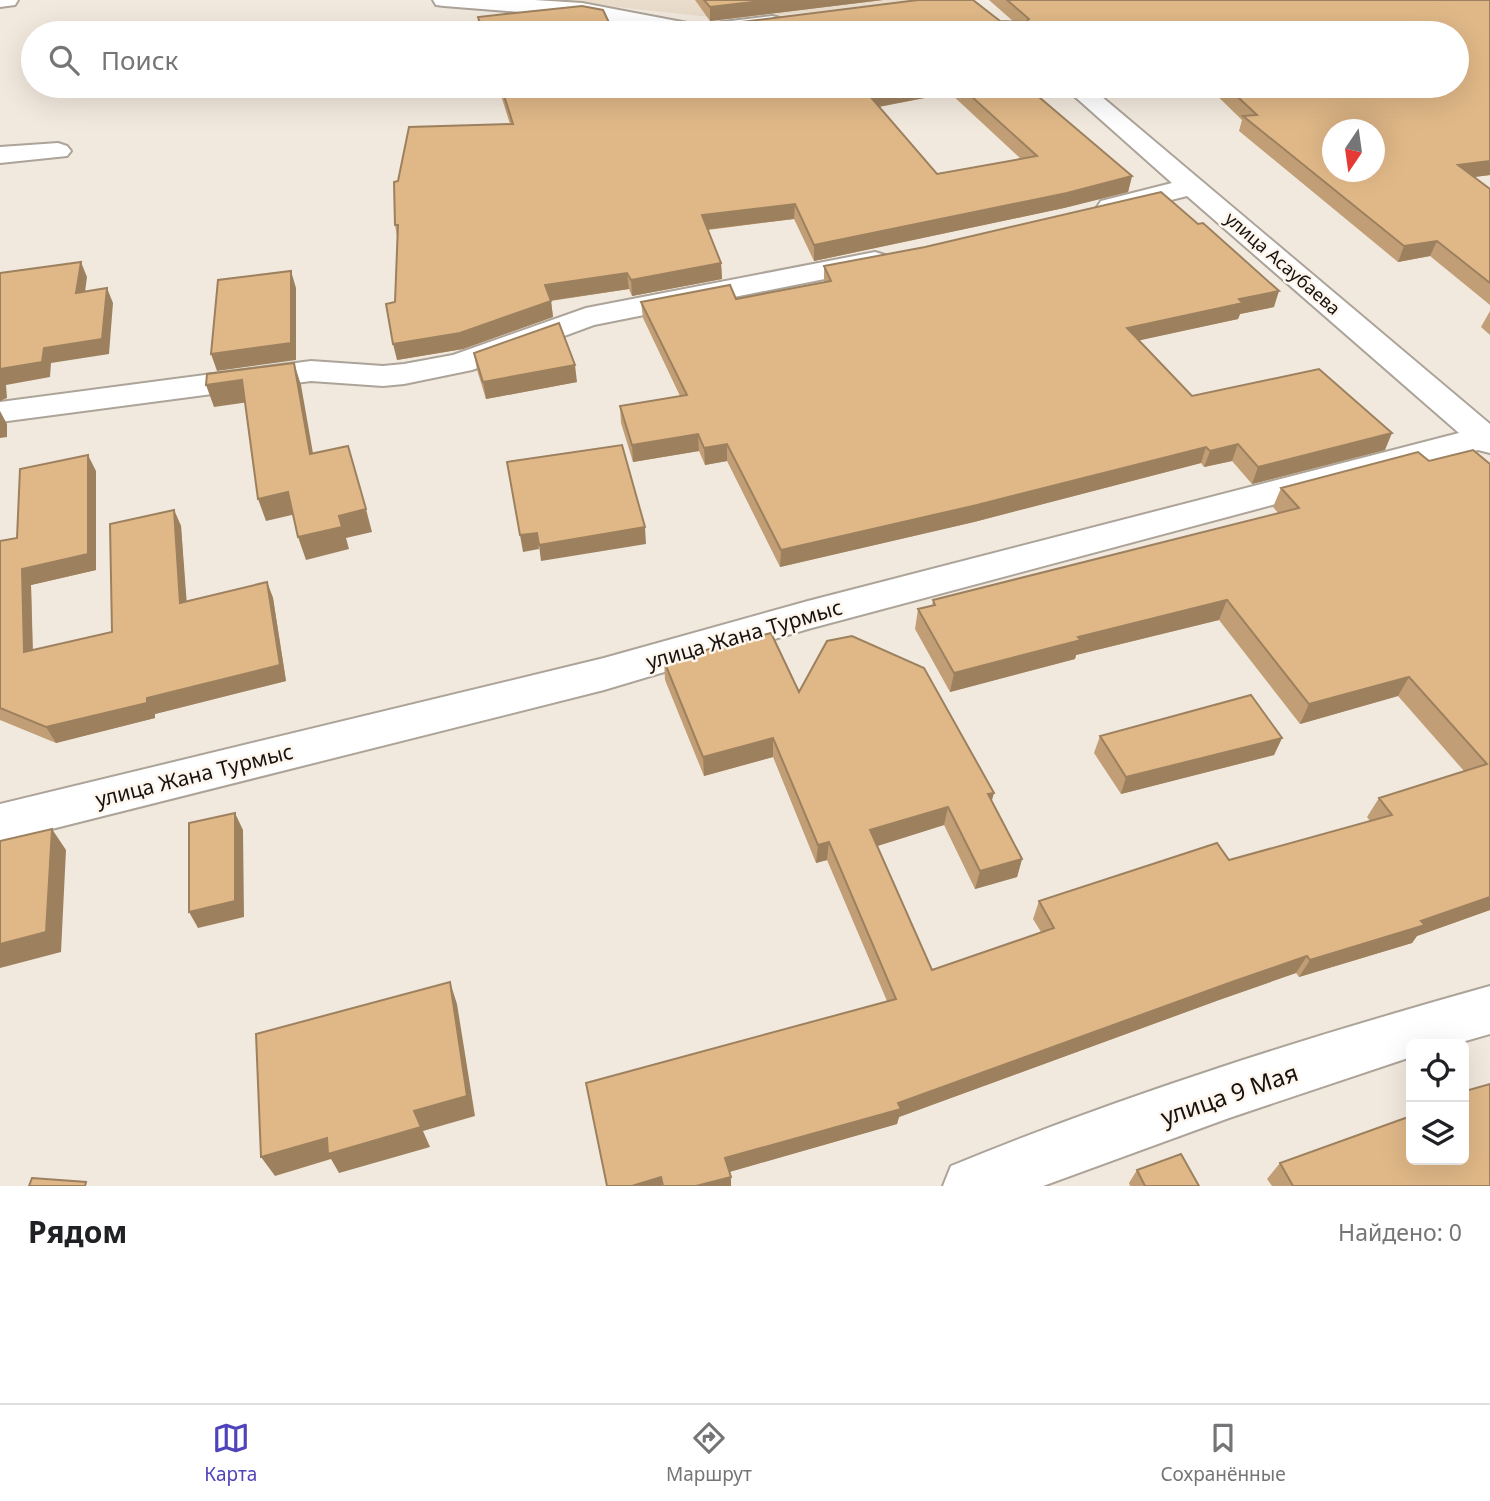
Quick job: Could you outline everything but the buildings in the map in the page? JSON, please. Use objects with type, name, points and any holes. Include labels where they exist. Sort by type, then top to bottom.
[{"type":"main road","points":[[0,1],[7,0]]},
{"type":"main road","points":[[444,0],[582,10],[636,21]]},
{"type":"main road","points":[[786,21],[794,20]]},
{"type":"main road","name":"улица Асаубаева","points":[[1089,98],[1488,440]]},
{"type":"main road","points":[[0,155],[58,151]]},
{"type":"main road","points":[[1080,215],[1194,186]]},
{"type":"main road","points":[[0,412],[311,371],[383,376],[415,372],[461,363],[586,317],[909,254]]},
{"type":"main road","name":"улица Жана Турмыс","points":[[0,822],[604,674],[808,615],[1488,440]]},
{"type":"main road","name":"улица 9 Мая","points":[[971,1186],[1046,1157],[1389,1038],[1490,1010]]},
{"type":"shaded area","points":[[550,0],[918,0],[738,20]]}]
